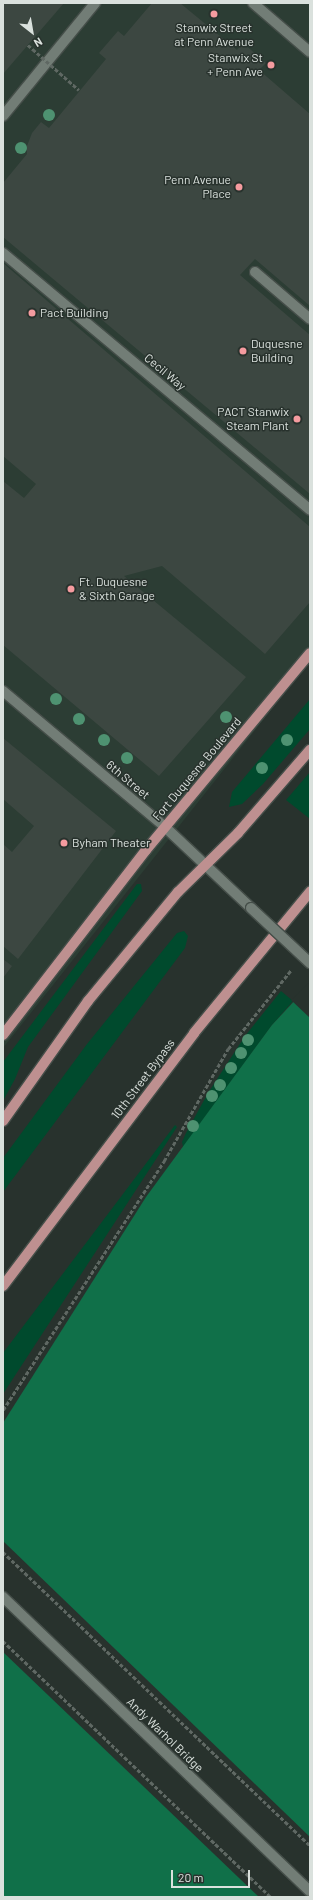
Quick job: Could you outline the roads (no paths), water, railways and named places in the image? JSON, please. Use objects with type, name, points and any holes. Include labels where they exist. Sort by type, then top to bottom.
[{"type":"main road","name":"Fort Duquesne Boulevard","points":[[3,1035],[165,827],[310,653]]},
{"type":"main road","points":[[3,1121],[88,1001],[178,892],[238,833],[310,750]]},
{"type":"main road","name":"10th Street Bypass","points":[[3,1286],[194,1033],[310,892]]},
{"type":"street","points":[[3,116],[95,3]]},
{"type":"street","points":[[253,3],[310,52]]},
{"type":"street","name":"Cecil Way","points":[[3,254],[310,510]]},
{"type":"street","points":[[255,272],[310,318]]},
{"type":"street","name":"6th Street","points":[[3,691],[165,827],[310,964]]},
{"type":"street","name":"Andy Warhol Bridge","points":[[3,1597],[310,1891]]},
{"type":"place","name":"Stanwix Street at Penn Avenue","points":[[214,14]]},
{"type":"place","name":"Stanwix St + Penn Ave","points":[[271,65]]},
{"type":"place","name":"Penn Avenue Place","points":[[239,187]]},
{"type":"place","name":"Pact Building","points":[[32,313]]},
{"type":"place","name":"Duquesne Building","points":[[243,351]]},
{"type":"place","name":"PACT Stanwix Steam Plant","points":[[297,419]]},
{"type":"place","name":"Ft. Duquesne & Sixth Garage","points":[[71,589]]},
{"type":"place","name":"Byham Theater","points":[[64,843]]}]
